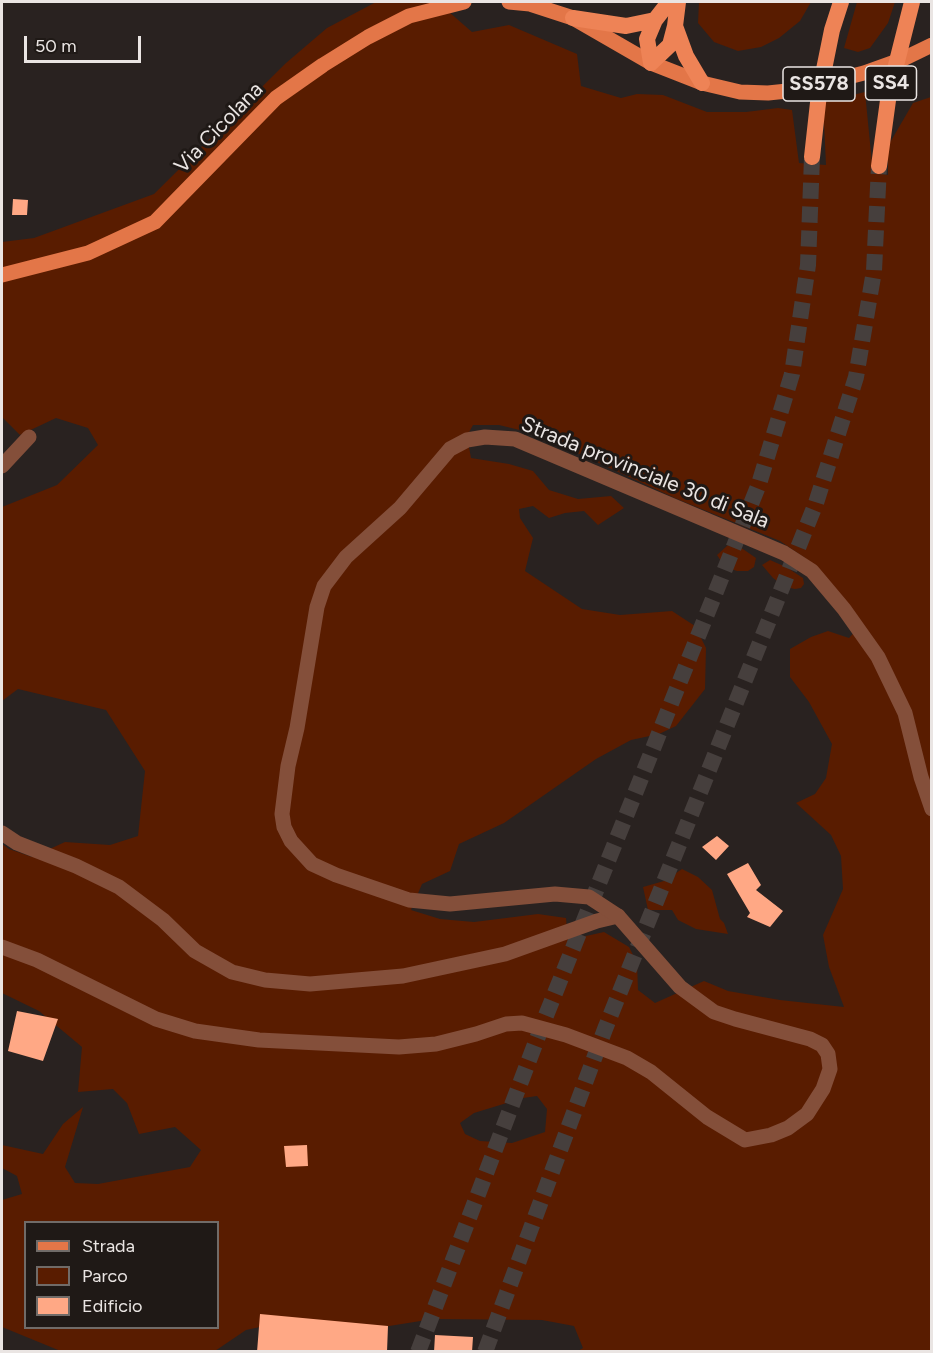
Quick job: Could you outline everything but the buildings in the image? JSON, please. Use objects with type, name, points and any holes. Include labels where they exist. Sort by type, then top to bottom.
[{"type":"highway","points":[[651,63],[647,39],[655,20],[669,2]]},
{"type":"highway","points":[[651,63],[670,45],[678,2]]},
{"type":"highway","points":[[812,157],[819,94],[832,30],[841,2]]},
{"type":"highway","name":"SS4","points":[[879,166],[889,93],[912,2]]},
{"type":"highway","points":[[573,18],[626,26],[655,20]]},
{"type":"highway","points":[[675,26],[686,56],[702,83]]},
{"type":"main road","name":"Via Cicolana","points":[[2,275],[87,253],[155,222],[276,98],[323,64],[409,16],[464,2]]},
{"type":"main road","points":[[508,2],[530,4],[573,18],[651,63]]},
{"type":"main road","name":"SS578","points":[[651,63],[702,83],[740,92],[768,93],[797,90],[864,73],[903,59],[932,45]]},
{"type":"street","points":[[2,466],[29,437]]},
{"type":"street","name":"Strada provinciale 30 di Sala","points":[[2,947],[37,960],[156,1019],[195,1031],[259,1040],[399,1047],[436,1044],[506,1024],[522,1023],[566,1035],[627,1058],[651,1072],[707,1118],[745,1140],[771,1135],[788,1128],[807,1114],[823,1089],[830,1069],[828,1054],[822,1045],[810,1039],[714,1012],[680,987],[618,916],[589,897],[555,894],[450,904],[409,900],[336,875],[312,864],[299,852],[284,827],[282,814],[288,766],[297,728],[317,607],[324,586],[345,557],[400,508],[450,449],[467,440],[485,437],[515,439],[784,553],[812,571],[844,609],[882,667],[905,713],[921,777],[932,809]]},
{"type":"street","points":[[2,833],[17,843],[76,866],[119,887],[163,920],[195,951],[232,972],[265,980],[310,984],[404,976],[505,954],[597,921],[618,916]]},
{"type":"green space","points":[[376,2],[441,2],[472,32],[509,25],[577,54],[581,86],[621,98],[637,94],[663,95],[707,112],[746,112],[778,108],[792,110],[799,163],[826,165],[823,102],[865,92],[872,163],[877,173],[888,175],[888,146],[913,103],[931,97],[931,1351],[578,1351],[583,1348],[574,1326],[542,1320],[433,1319],[383,1327],[283,1322],[246,1330],[215,1351],[63,1352],[2,1327],[2,1200],[22,1194],[17,1176],[2,1168],[2,1145],[43,1154],[63,1124],[83,1107],[65,1167],[75,1183],[98,1184],[190,1167],[201,1150],[175,1127],[139,1134],[127,1103],[113,1089],[78,1092],[82,1047],[39,1011],[2,993],[2,844],[9,849],[32,857],[65,842],[110,845],[138,836],[145,771],[106,710],[18,689],[2,701],[2,507],[57,485],[98,445],[88,428],[56,418],[20,435],[2,417],[2,242],[34,238],[154,194],[286,63],[327,28]],"holes":[[[473,425],[499,425],[536,434],[677,499],[780,541],[805,558],[860,626],[849,638],[828,631],[811,637],[790,649],[790,677],[809,702],[832,744],[826,778],[815,794],[796,803],[831,835],[841,856],[843,889],[823,935],[829,967],[844,1007],[780,1000],[728,991],[704,981],[655,1003],[638,990],[637,963],[629,947],[604,932],[568,940],[566,918],[538,914],[474,922],[440,919],[411,910],[422,884],[450,871],[459,844],[504,823],[596,759],[631,740],[659,734],[676,726],[705,689],[706,648],[695,626],[672,611],[620,615],[582,609],[525,571],[533,538],[520,518],[519,509],[533,506],[549,518],[584,511],[598,525],[624,508],[611,496],[578,499],[549,490],[533,471],[509,464],[471,458],[467,436]],[[537,1096],[547,1109],[545,1132],[512,1143],[480,1141],[465,1134],[460,1123],[474,1113]]]},
{"type":"green space","points":[[699,2],[811,2],[800,21],[779,38],[761,47],[738,51],[714,42],[698,23]]},
{"type":"green space","points":[[857,2],[895,2],[888,23],[870,48],[858,52],[844,48]]},
{"type":"green space","points":[[728,545],[740,547],[756,558],[754,567],[748,571],[737,571],[725,567],[717,555]]},
{"type":"green space","points":[[770,560],[803,578],[804,584],[801,588],[785,587],[773,578],[762,565]]},
{"type":"green space","points":[[682,869],[698,877],[712,890],[720,919],[728,934],[696,929],[678,920],[672,910],[648,910],[643,887],[664,881]]},
{"type":"tunnel","points":[[418,1352],[545,1018],[759,484],[792,374],[808,265],[812,157]]},
{"type":"tunnel","points":[[485,1352],[605,1029],[816,503],[856,377],[874,271],[879,166]]}]
